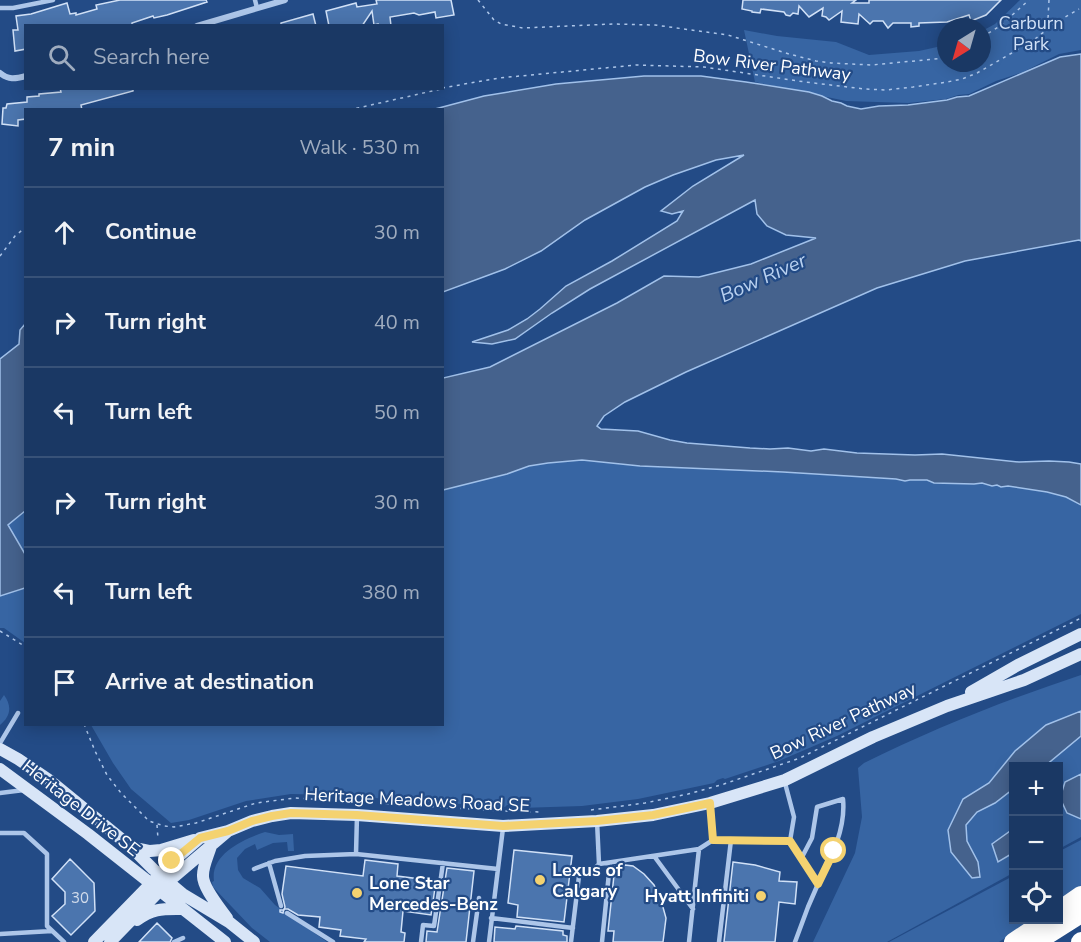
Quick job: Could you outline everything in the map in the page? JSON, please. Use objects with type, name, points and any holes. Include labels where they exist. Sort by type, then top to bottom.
[{"type":"highway","points":[[1063,908],[1081,895]]},
{"type":"highway","points":[[1037,942],[1081,914]]},
{"type":"highway","points":[[1013,942],[1040,924]]},
{"type":"main road","name":"Heritage Meadows Road SE","points":[[947,706],[1018,665],[1081,634]]},
{"type":"main road","name":"Heritage Meadows Road SE","points":[[110,942],[200,838],[228,831],[252,821],[291,813],[357,815],[503,826],[597,821],[653,815],[710,803],[785,780],[873,736],[947,706],[1024,680],[1079,655]]},
{"type":"main road","name":"Heritage Drive SE","points":[[0,749],[49,780],[131,847],[182,909],[225,942]]},
{"type":"main road","name":"Heritage Drive SE","points":[[0,768],[159,883],[229,922],[254,942]]},
{"type":"main road","name":"Heritage Meadows Road SE","points":[[94,942],[159,883],[228,831]]},
{"type":"main road","points":[[131,847],[161,850],[200,838]]},
{"type":"main road","points":[[211,846],[202,879],[229,922]]},
{"type":"main road","points":[[110,942],[147,913],[154,910],[182,909]]},
{"type":"street","points":[[204,24],[285,0]]},
{"type":"street","points":[[0,73],[8,78],[24,77]]},
{"type":"lane","points":[[0,8],[13,8],[53,0]]},
{"type":"lane","points":[[255,0],[257,8]]},
{"type":"lane","points":[[0,743],[18,713]]},
{"type":"lane","points":[[785,780],[794,817],[790,841],[818,884]]},
{"type":"lane","points":[[0,793],[29,790]]},
{"type":"lane","points":[[795,942],[808,907],[834,851],[844,811],[843,799],[817,807],[812,838],[801,859]]},
{"type":"lane","points":[[710,803],[713,840]]},
{"type":"lane","points":[[356,854],[357,815]]},
{"type":"lane","points":[[597,821],[599,864]]},
{"type":"lane","points":[[489,942],[503,826]]},
{"type":"lane","points":[[0,832],[24,833],[47,854],[47,926],[64,942]]},
{"type":"lane","points":[[572,942],[579,876],[590,873],[599,864],[699,849],[713,840],[790,841]]},
{"type":"lane","points":[[720,942],[731,840]]},
{"type":"lane","points":[[689,942],[699,849]]},
{"type":"lane","points":[[254,869],[275,861],[305,856],[356,854],[498,869]]},
{"type":"lane","points":[[654,856],[693,909]]},
{"type":"lane","points":[[602,942],[610,862]]},
{"type":"lane","points":[[269,863],[281,906]]},
{"type":"lane","points":[[421,942],[423,925],[434,926],[442,863]]},
{"type":"lane","points":[[473,942],[479,898]]},
{"type":"lane","points":[[287,913],[333,942]]},
{"type":"lane","points":[[492,918],[573,928]]},
{"type":"lane","points":[[0,934],[52,931]]},
{"type":"lane","points":[[174,942],[183,938]]},
{"type":"path","points":[[478,0],[494,20],[501,24],[524,28],[613,24],[655,25],[728,35],[789,54],[831,63],[871,66],[937,59]]},
{"type":"path","points":[[991,32],[1029,0]]},
{"type":"path","points":[[1049,0],[1048,19],[1051,26]]},
{"type":"path","name":"Bow River Pathway","points":[[444,88],[499,78],[636,65],[675,65],[865,89],[895,89],[947,82],[977,73],[1035,39],[1051,26],[1080,11],[1081,6]]},
{"type":"path","name":"Bow River Pathway","points":[[357,108],[434,90]]},
{"type":"path","points":[[0,256],[15,236],[24,229]]},
{"type":"path","name":"Bow River Pathway","points":[[583,810],[645,803],[677,796],[724,784],[800,758],[1081,618]]},
{"type":"path","points":[[0,631],[24,646]]},
{"type":"path","points":[[85,726],[107,775],[143,816],[157,825],[174,827],[196,824],[256,804],[295,798],[502,812],[543,812]]},
{"type":"path","points":[[157,825],[159,845]]},
{"type":"green space","name":"Carburn Park","points":[[1020,0],[1081,0],[1081,50],[1059,54],[1023,72],[996,81],[969,94],[946,99],[908,103],[846,101],[755,82],[744,30],[836,42],[869,55],[919,51],[937,47],[937,72],[991,72],[991,26]]},
{"type":"green space","points":[[582,460],[640,466],[783,472],[905,481],[926,480],[934,483],[982,483],[1047,492],[1066,497],[1081,505],[1081,614],[837,736],[779,761],[717,780],[714,783],[638,799],[582,806],[520,808],[516,805],[505,807],[291,794],[246,801],[189,820],[171,823],[131,789],[92,726],[444,726],[444,490],[529,466]]},
{"type":"green space","points":[[24,512],[24,552],[8,525]]},
{"type":"green space","points":[[24,588],[24,642],[4,628],[0,628],[0,596]]},
{"type":"green space","points":[[1081,675],[1081,837],[1063,847],[1063,762],[1009,762],[1009,875],[887,942],[813,942],[855,853],[862,817],[858,768],[864,763],[944,726]]},
{"type":"green space","points":[[4,695],[9,711],[0,725],[0,701]]},
{"type":"green space","points":[[265,832],[279,835],[293,834],[294,851],[288,851],[287,842],[273,843],[257,850],[255,844],[245,849],[237,858],[238,870],[243,878],[260,888],[275,905],[327,942],[270,942],[252,928],[213,887],[214,871],[223,855],[239,843]]},
{"type":"green space","points":[[1081,840],[1081,886],[1063,898],[1063,870],[1063,849]]},
{"type":"green space","points":[[1009,878],[1009,924],[1026,924],[999,942],[889,942]]},
{"type":"water","name":"Bow River","points":[[1081,54],[1081,241],[965,261],[877,288],[686,372],[625,402],[604,416],[597,426],[601,429],[638,431],[687,443],[750,448],[788,448],[811,451],[824,449],[857,453],[915,455],[942,454],[1019,462],[1069,462],[1081,464],[1081,505],[1066,497],[1047,492],[982,483],[934,483],[927,480],[905,481],[783,472],[640,466],[582,460],[529,466],[444,490],[444,378],[490,367],[617,303],[664,276],[699,277],[751,264],[816,238],[786,235],[767,226],[757,214],[755,200],[590,289],[515,339],[492,344],[472,342],[508,330],[527,319],[566,286],[677,221],[683,211],[672,214],[661,211],[693,186],[744,155],[716,160],[645,187],[585,220],[541,251],[505,269],[444,292],[444,108],[439,108],[484,96],[556,84],[644,76],[701,76],[809,92],[861,109],[969,96],[1060,57]]},
{"type":"water","points":[[24,325],[24,512],[8,525],[24,552],[24,588],[0,596],[0,359],[19,344],[20,330]]},
{"type":"water","points":[[1081,711],[1081,736],[1050,762],[1009,762],[1009,792],[995,803],[977,812],[966,825],[967,841],[978,862],[980,877],[972,878],[951,852],[948,830],[963,799],[989,783],[1015,751],[1046,725]]},
{"type":"water","points":[[1081,774],[1081,819],[1067,813],[1063,804],[1065,782]]},
{"type":"water","points":[[1009,832],[1009,855],[998,862],[992,844]]},
{"type":"building","points":[[120,0],[206,0],[207,2],[132,24],[24,24],[24,49],[15,51],[13,30],[18,30],[16,16],[67,3],[70,14],[76,13],[76,15],[97,9],[96,5]]},
{"type":"building","points":[[376,0],[451,0],[454,15],[436,18],[435,12],[419,15],[414,13],[390,17],[391,24],[374,24],[372,11],[363,24],[329,24],[326,11],[356,3],[357,7],[377,4]]},
{"type":"building","points":[[743,0],[856,0],[852,3],[869,3],[869,0],[1001,0],[986,15],[978,18],[970,18],[969,15],[960,18],[937,18],[937,22],[919,23],[919,26],[911,27],[911,23],[893,23],[888,28],[883,21],[873,21],[870,24],[859,14],[858,24],[841,22],[842,11],[829,20],[822,16],[823,8],[809,17],[799,6],[798,14],[793,13],[790,16],[784,12],[761,9],[760,13],[742,9]]},
{"type":"building","points":[[313,14],[316,24],[281,24]]},
{"type":"building","points":[[60,90],[133,90],[81,105],[82,108],[24,108],[24,119],[18,120],[18,126],[2,124],[3,108],[6,108],[7,104],[27,102],[27,97],[39,96],[39,94],[61,92]]},
{"type":"building","name":"Lexus of Calgary","points":[[514,850],[572,856],[564,922],[517,917],[518,905],[508,903]]},
{"type":"building","points":[[70,859],[94,883],[95,911],[71,935],[52,916],[65,904],[65,892],[52,879]]},
{"type":"building","name":"Lone Star Mercedes-Benz","points":[[365,860],[398,864],[397,876],[436,881],[431,915],[403,911],[401,932],[405,933],[404,942],[364,942],[366,939],[340,936],[341,930],[319,927],[320,917],[298,915],[284,909],[282,894],[286,866],[363,876]]},
{"type":"building","name":"Hyatt Infiniti","points":[[733,862],[780,872],[779,881],[797,882],[795,904],[779,902],[775,942],[724,942]]},
{"type":"building","points":[[615,866],[633,866],[654,885],[666,918],[663,942],[613,942],[614,931],[608,931]]},
{"type":"building","points":[[447,868],[474,871],[466,942],[426,942],[427,931],[437,932]]},
{"type":"building","points":[[157,923],[172,938],[170,942],[139,942]]},
{"type":"building","name":"Lexus of Calgary","points":[[516,926],[563,931],[563,935],[567,936],[567,942],[494,942],[495,927],[515,929]]},
{"type":"place","name":"Lexus of Calgary","points":[[540,880]]},
{"type":"place","name":"Lone Star Mercedes-Benz","points":[[357,893]]},
{"type":"place","name":"Hyatt Infiniti","points":[[761,896]]},
{"type":"route","points":[[172,861],[200,838],[228,831],[252,821],[291,813],[357,815],[503,826],[597,821],[653,815],[710,803],[713,840],[790,841],[818,884],[834,851]]}]
